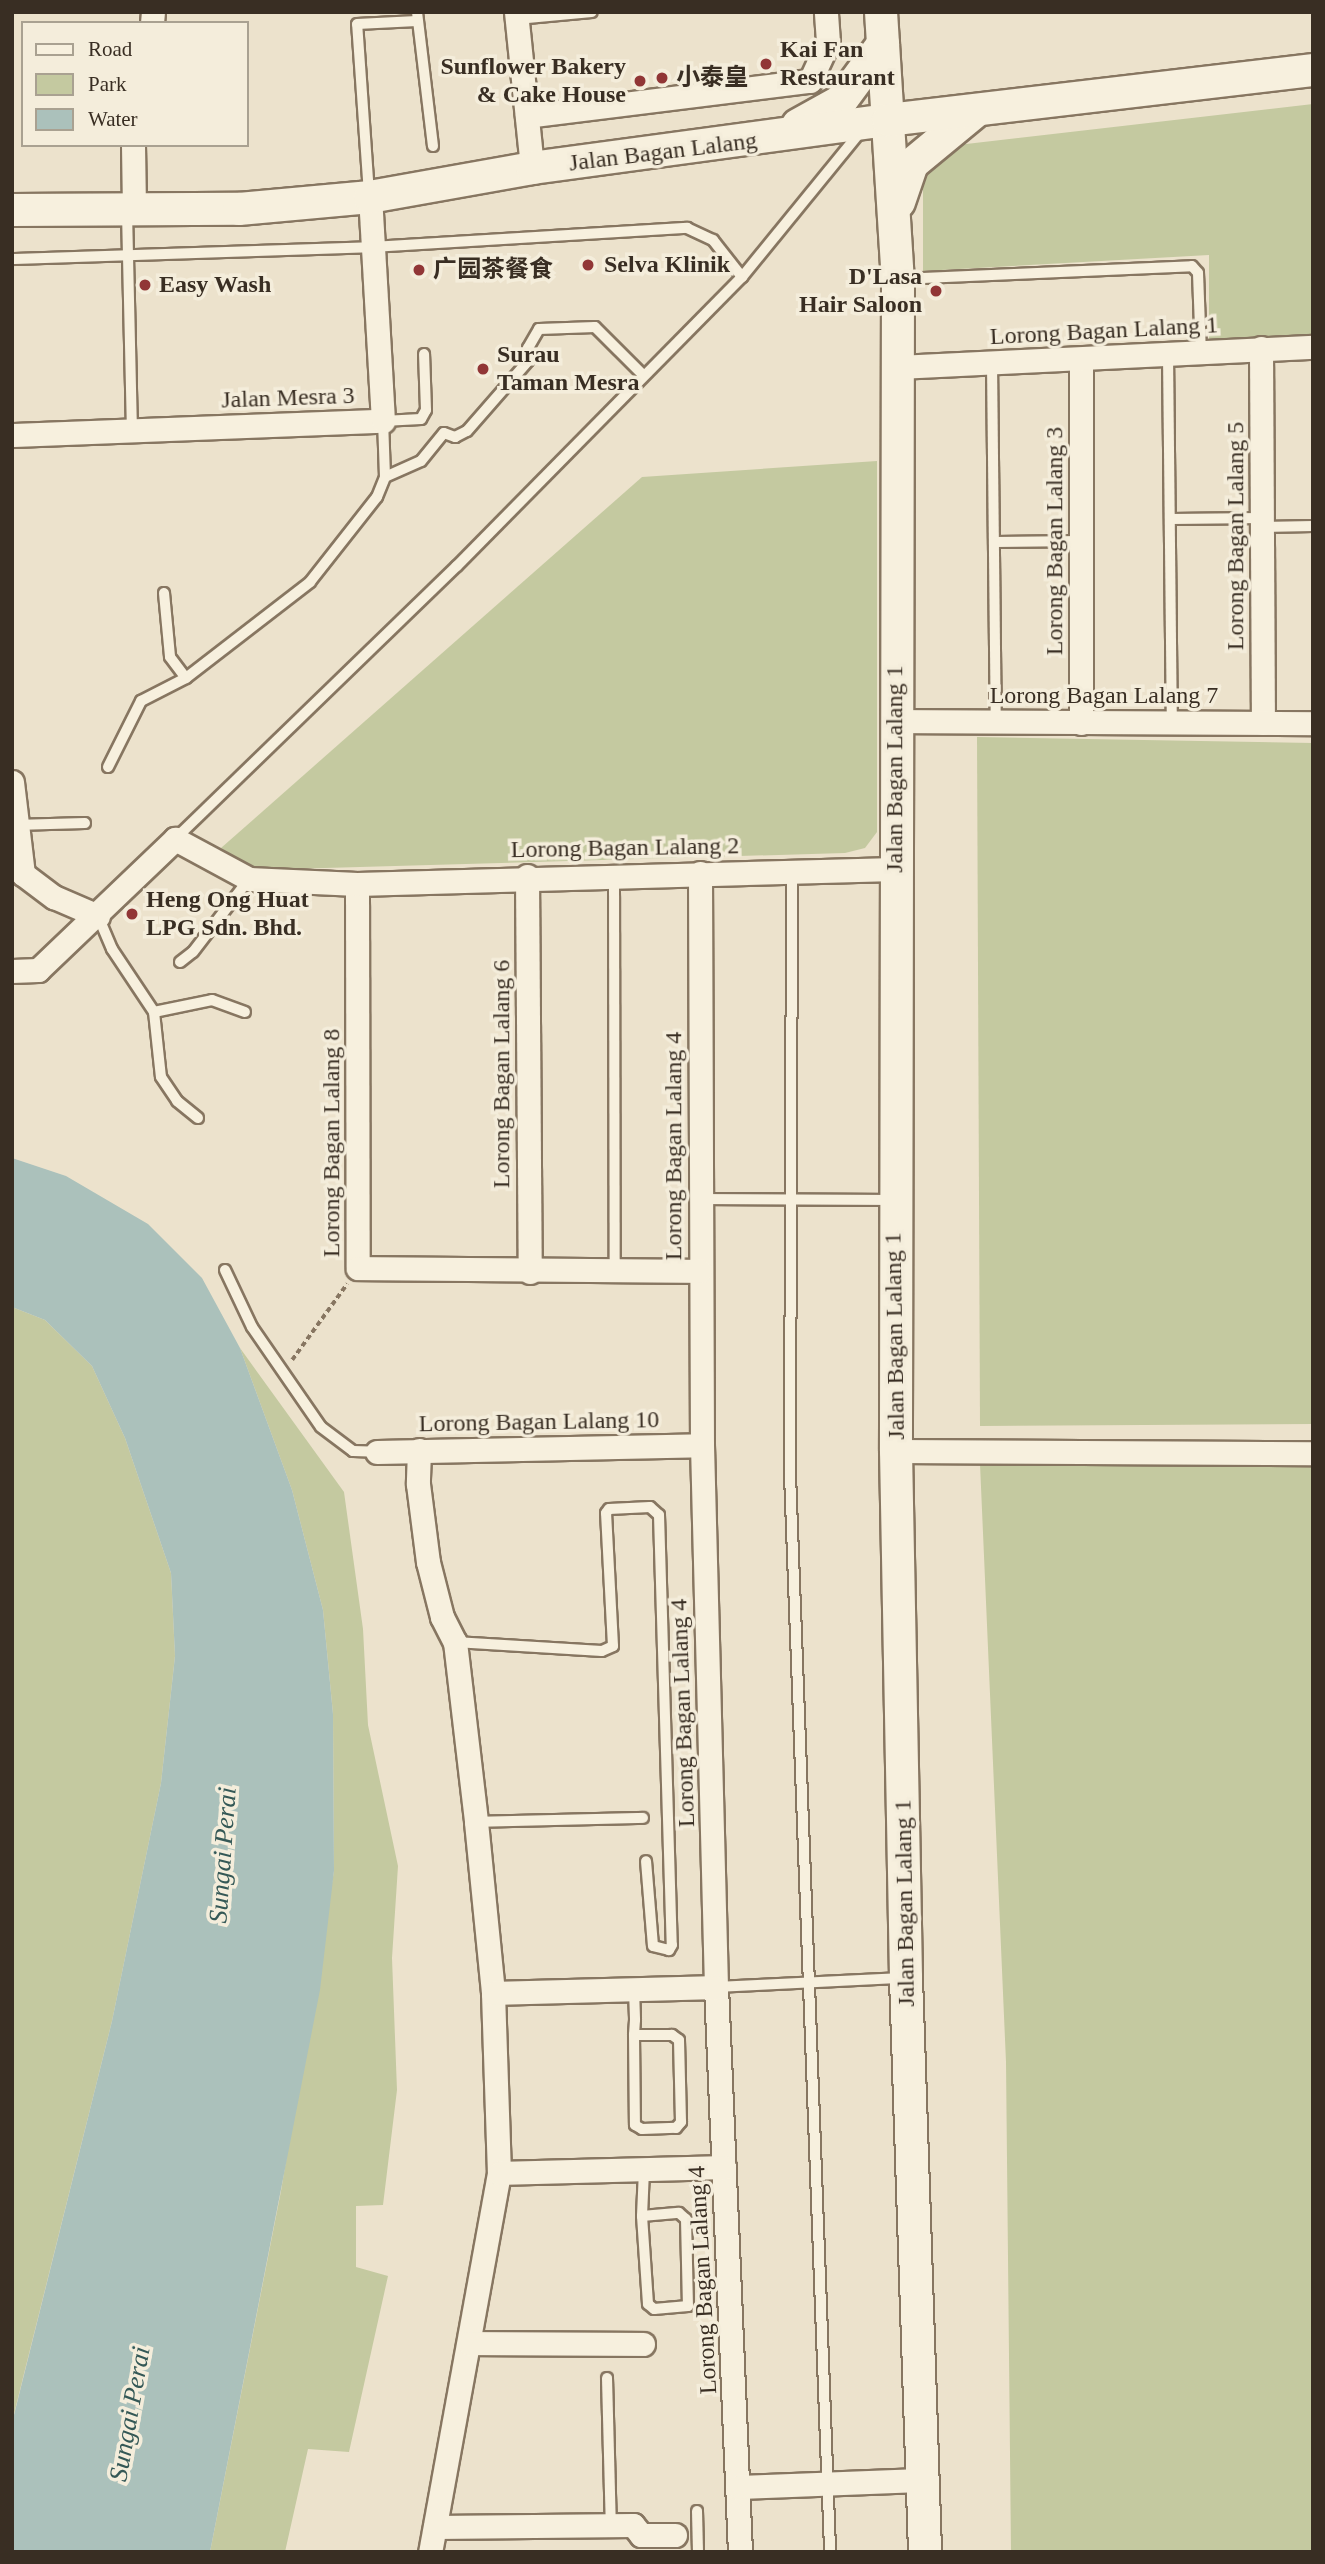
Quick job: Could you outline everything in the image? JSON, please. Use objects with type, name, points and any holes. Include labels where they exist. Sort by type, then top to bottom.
[{"type":"main road","name":"Jalan Bagan Lalang 1","points":[[881,12],[883,44],[878,122],[894,219],[898,279],[893,1200],[906,1978],[925,2552]]},
{"type":"main road","points":[[763,139],[812,120],[841,101],[883,44]]},
{"type":"main road","name":"Jalan Bagan Lalang","points":[[12,210],[130,212],[240,209],[370,197],[532,168],[878,122],[1313,70]]},
{"type":"main road","points":[[894,219],[912,164],[977,110]]},
{"type":"street","points":[[527,116],[797,85],[810,81],[823,61],[828,42],[826,12]]},
{"type":"street","points":[[517,16],[532,168]]},
{"type":"street","points":[[130,212],[133,147]]},
{"type":"street","name":"Jalan Mesra 3","points":[[12,435],[383,421],[370,197]]},
{"type":"street","name":"Lorong Bagan Lalang 1","points":[[899,367],[1313,347]]},
{"type":"street","name":"Lorong Bagan Lalang 5","points":[[1261,348],[1263,723]]},
{"type":"street","name":"Lorong Bagan Lalang 3","points":[[1081,359],[1082,723]]},
{"type":"street","name":"Lorong Bagan Lalang 7","points":[[895,721],[1313,723]]},
{"type":"street","points":[[12,782],[15,825],[23,874],[54,897],[98,916]]},
{"type":"street","points":[[12,971],[38,970],[98,916],[176,839],[249,879]]},
{"type":"street","name":"Lorong Bagan Lalang 2","points":[[249,879],[357,884],[614,873],[895,869]]},
{"type":"street","name":"Lorong Bagan Lalang 4","points":[[700,873],[702,1445],[716,1987],[740,2552]]},
{"type":"street","name":"Lorong Bagan Lalang 6","points":[[527,876],[530,1272]]},
{"type":"street","name":"Lorong Bagan Lalang 8","points":[[357,884],[358,1268],[530,1272],[700,1271]]},
{"type":"street","name":"Lorong Bagan Lalang 10","points":[[377,1452],[702,1445]]},
{"type":"street","points":[[419,1450],[418,1484],[428,1562],[442,1617],[454,1642],[476,1822],[494,1993],[499,2173],[430,2552]]},
{"type":"street","points":[[896,1451],[1313,1453]]},
{"type":"street","points":[[494,1993],[716,1987]]},
{"type":"street","points":[[499,2173],[724,2167]]},
{"type":"street","points":[[469,2343],[643,2344]]},
{"type":"street","points":[[738,2487],[922,2480]]},
{"type":"street","points":[[435,2527],[634,2525],[641,2543],[675,2535]]},
{"type":"lane","points":[[517,16],[592,12]]},
{"type":"lane","points":[[370,197],[356,24],[417,16],[433,146]]},
{"type":"lane","points":[[176,839],[457,566],[742,277],[878,122]]},
{"type":"lane","points":[[130,212],[127,256],[132,430]]},
{"type":"lane","points":[[12,259],[372,247],[687,228],[713,240],[742,277]]},
{"type":"lane","points":[[898,279],[1196,268],[1201,353]]},
{"type":"lane","points":[[385,477],[421,461],[444,433],[455,437],[467,431],[528,361],[528,348],[539,329],[595,327],[643,375]]},
{"type":"lane","points":[[1168,354],[1172,723]]},
{"type":"lane","points":[[108,766],[141,701],[186,678],[310,582],[377,497],[385,477],[383,421],[421,419],[426,410],[424,355]]},
{"type":"lane","points":[[992,362],[996,722]]},
{"type":"lane","points":[[1171,519],[1313,526]]},
{"type":"lane","points":[[996,542],[1081,541]]},
{"type":"lane","points":[[164,593],[170,657],[186,678]]},
{"type":"lane","points":[[15,825],[85,822]]},
{"type":"lane","points":[[792,870],[790,1474],[830,2552]]},
{"type":"lane","points":[[614,873],[615,1272]]},
{"type":"lane","points":[[180,962],[249,879]]},
{"type":"lane","points":[[98,916],[112,949],[155,1012],[161,1077],[177,1101],[198,1118]]},
{"type":"lane","points":[[155,1012],[212,1000],[245,1012]]},
{"type":"lane","points":[[701,1199],[893,1200]]},
{"type":"lane","points":[[225,1270],[252,1327],[286,1372],[320,1427],[335,1442],[353,1451],[377,1452]]},
{"type":"lane","points":[[454,1642],[602,1651],[613,1646],[606,1513],[610,1509],[650,1507],[659,1515],[672,1945],[669,1950],[653,1946],[646,1861]]},
{"type":"lane","points":[[476,1822],[643,1818]]},
{"type":"lane","points":[[716,1987],[807,1980],[906,1978]]},
{"type":"lane","points":[[634,1990],[634,2035],[635,2124],[642,2129],[676,2128],[681,2122],[679,2040],[672,2035],[634,2035]]},
{"type":"lane","points":[[642,2216],[679,2213],[686,2219],[688,2306],[650,2308],[642,2216],[644,2170]]},
{"type":"lane","points":[[607,2378],[611,2526]]},
{"type":"lane","points":[[697,2511],[698,2552]]},
{"type":"path","points":[[286,1372],[304,1338],[358,1268]]},
{"type":"green space","points":[[1313,104],[1313,334],[1209,340],[1209,255],[923,271],[923,173],[949,146]]},
{"type":"green space","points":[[877,461],[877,832],[865,848],[845,853],[254,870],[221,848],[642,477]]},
{"type":"green space","points":[[977,737],[1313,743],[1313,1424],[980,1426]]},
{"type":"green space","points":[[12,1307],[45,1320],[92,1366],[125,1438],[171,1573],[175,1656],[161,1783],[112,2021],[12,2422]]},
{"type":"green space","points":[[240,1348],[344,1492],[363,1629],[368,1725],[398,1866],[392,1958],[397,2090],[383,2205],[356,2206],[356,2267],[388,2276],[349,2452],[308,2449],[285,2552],[210,2552],[281,2191],[334,1871],[333,1714],[323,1610],[292,1490]]},
{"type":"green space","points":[[1313,1463],[1313,2552],[1011,2552],[1006,2062],[980,1464]]},
{"type":"water","name":"Sungai Perai","points":[[12,1158],[66,1176],[148,1224],[202,1278],[240,1348],[292,1490],[323,1610],[333,1714],[334,1871],[320,1990],[210,2552],[12,2552],[12,2423],[112,2021],[161,1783],[175,1656],[171,1573],[125,1438],[92,1366],[45,1320],[12,1307]]},
{"type":"place","name":"Kai Fan Restaurant","points":[[766,64]]},
{"type":"place","name":"小泰皇","points":[[662,78]]},
{"type":"place","name":"Sunflower Bakery & Cake House","points":[[640,81]]},
{"type":"place","name":"Selva Klinik","points":[[588,265]]},
{"type":"place","name":"广园茶餐食","points":[[419,270]]},
{"type":"place","name":"Easy Wash","points":[[145,285]]},
{"type":"place","name":"D'Lasa Hair Saloon","points":[[936,291]]},
{"type":"place","name":"Surau Taman Mesra","points":[[483,369]]},
{"type":"place","name":"Heng Ong Huat LPG Sdn. Bhd.","points":[[132,914]]}]
